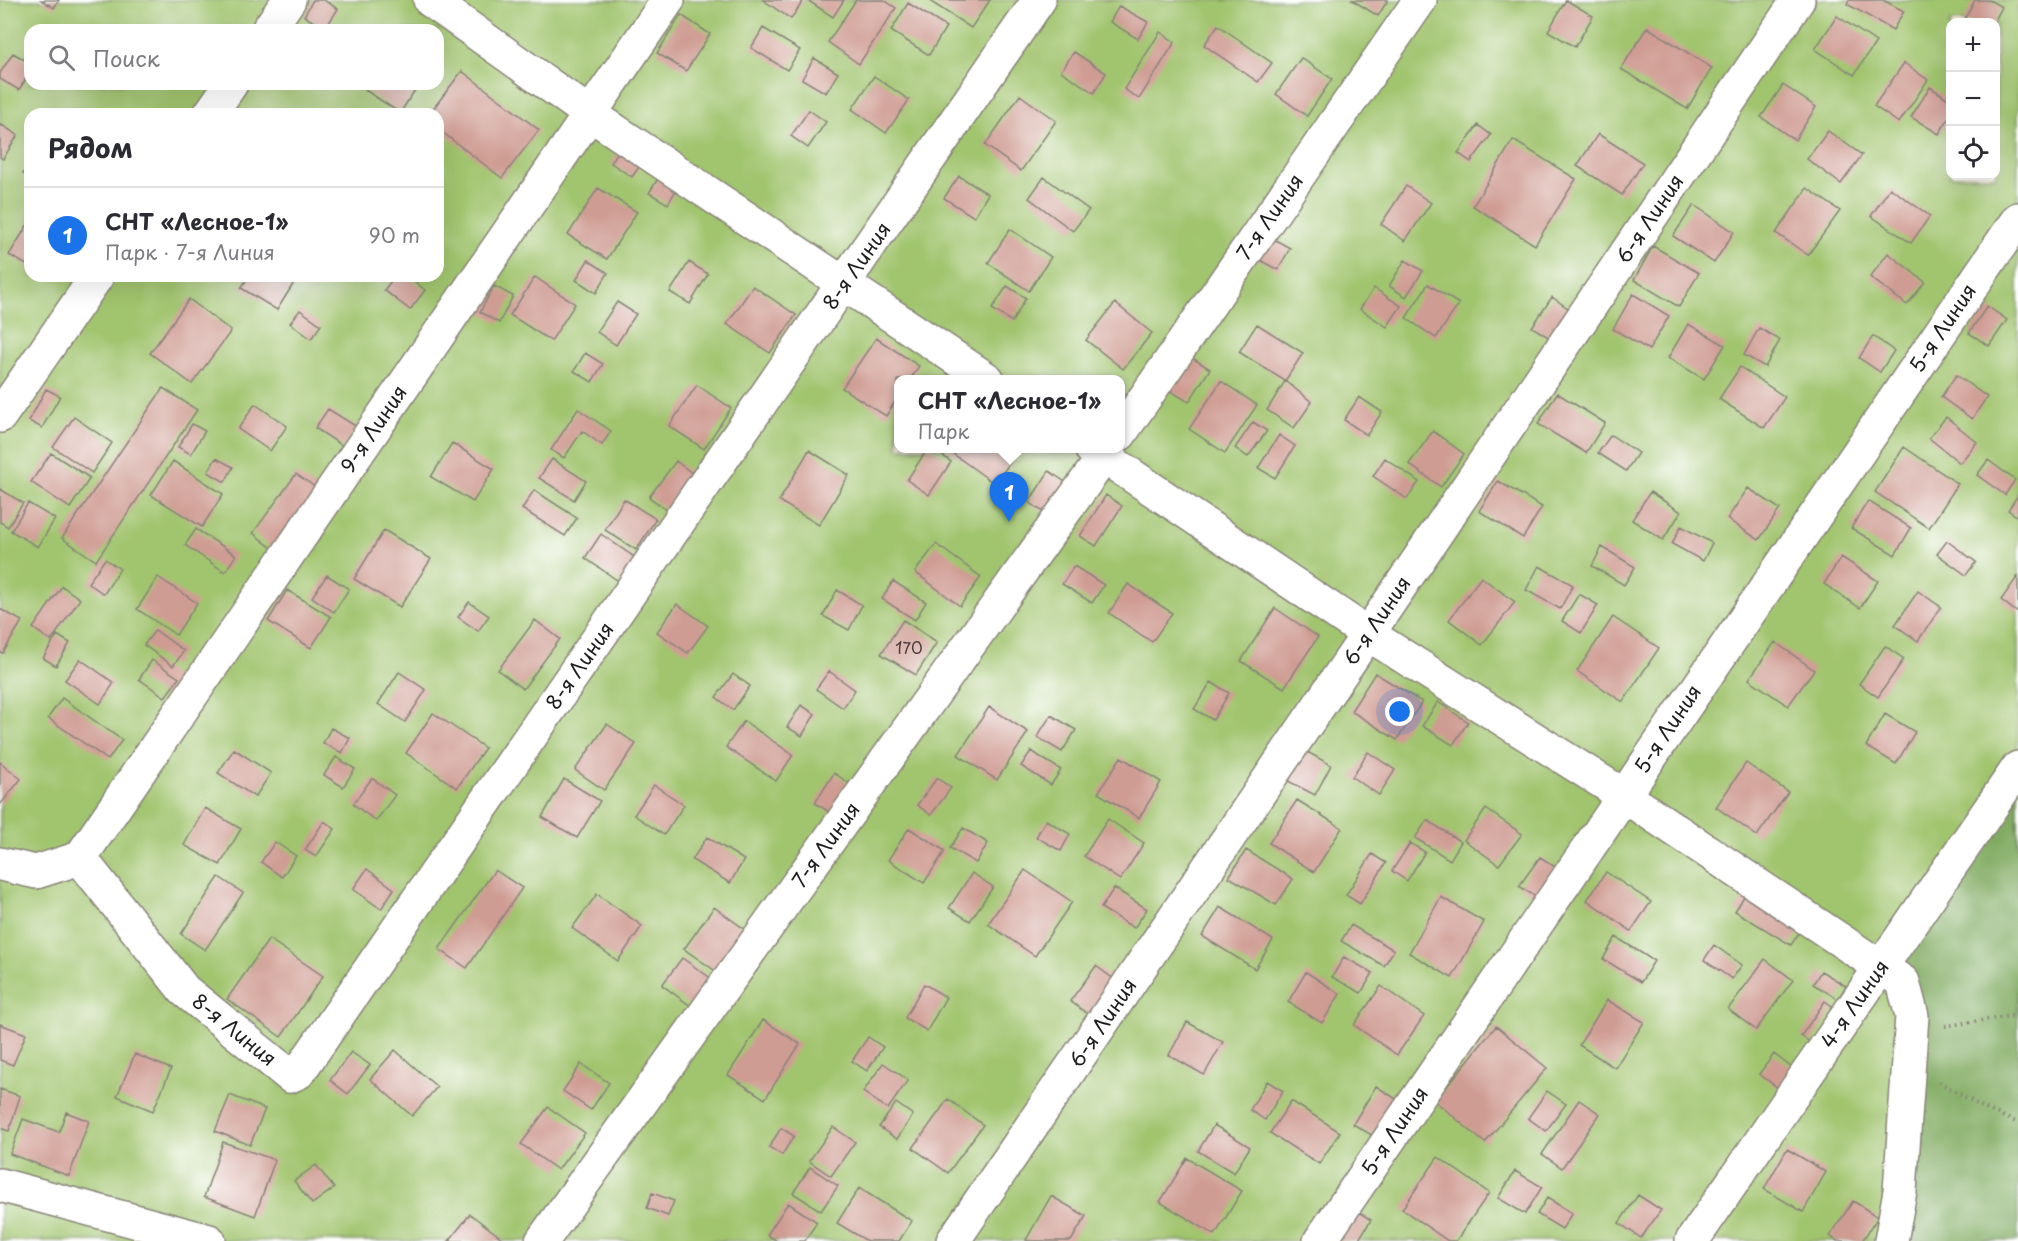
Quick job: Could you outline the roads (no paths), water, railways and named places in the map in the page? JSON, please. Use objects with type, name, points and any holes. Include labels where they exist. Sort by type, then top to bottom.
[{"type":"street","points":[[272,24],[289,0]]},
{"type":"street","points":[[430,0],[590,114],[981,375]]},
{"type":"street","name":"9-я Линия","points":[[80,858],[668,0]]},
{"type":"street","name":"8-я Линия","points":[[80,858],[184,990],[290,1076],[299,1072],[1040,0]]},
{"type":"street","name":"7-я Линия","points":[[1125,420],[1420,0]]},
{"type":"street","name":"6-я Линия","points":[[953,1241],[1798,0]]},
{"type":"street","points":[[214,108],[227,90]]},
{"type":"street","name":"5-я Линия","points":[[1320,1241],[2018,219]]},
{"type":"street","points":[[0,416],[93,282]]},
{"type":"street","name":"7-я Линия","points":[[542,1241],[1102,453]]},
{"type":"street","points":[[1114,453],[1368,634],[1623,795],[1903,982],[1912,1016],[1910,1073],[1900,1191],[1891,1241]]},
{"type":"street","name":"4-я Линия","points":[[1692,1241],[2018,768]]},
{"type":"street","points":[[0,864],[36,872],[80,858]]},
{"type":"street","points":[[0,1185],[209,1241]]},
{"type":"place","name":"СНТ «Лесное-1»","points":[[1009,522]]}]
